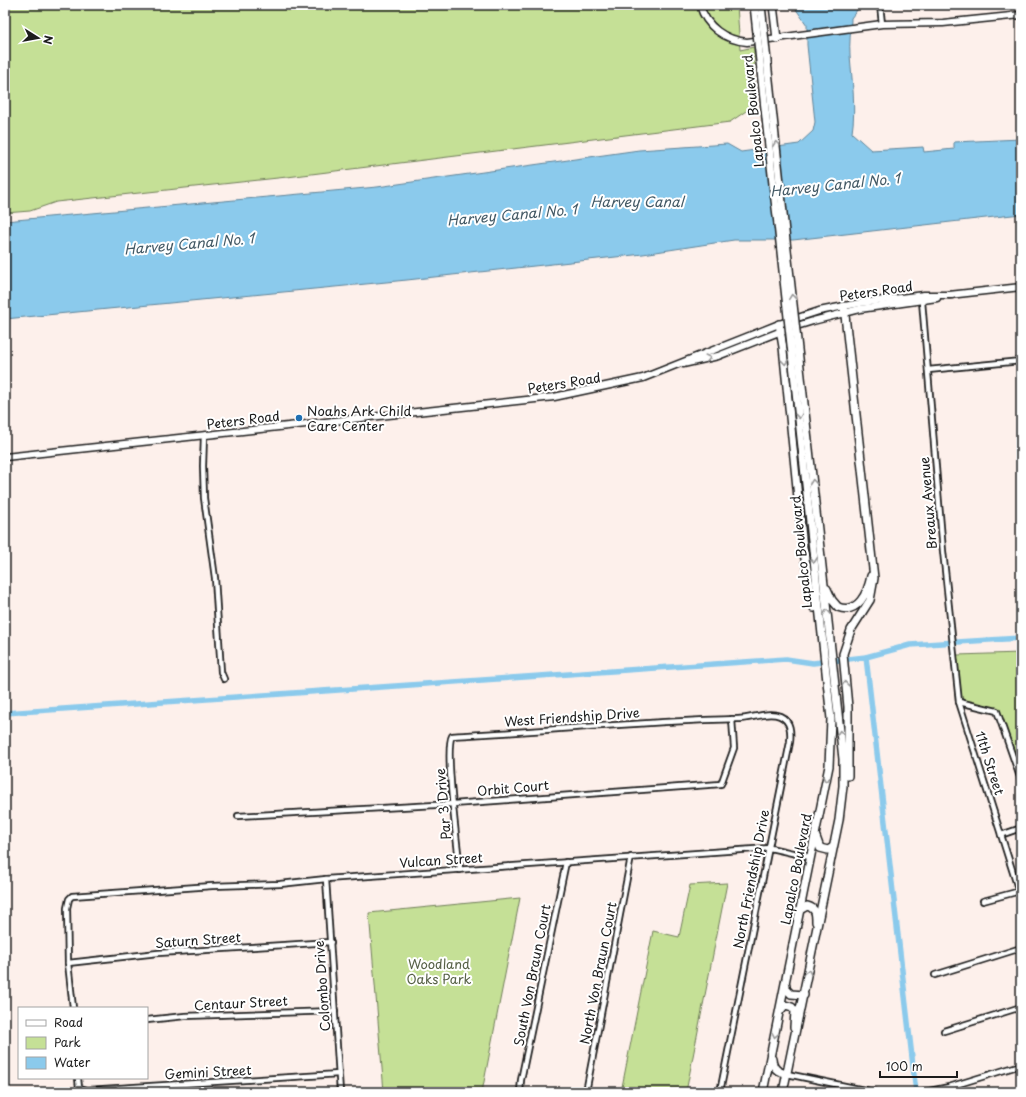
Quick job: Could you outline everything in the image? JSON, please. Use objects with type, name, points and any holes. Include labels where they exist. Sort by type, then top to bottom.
[{"type":"main road","points":[[700,5],[705,17],[711,25],[728,38],[747,42],[882,24],[943,23],[1021,15]]},
{"type":"main road","name":"Lapalco Boulevard","points":[[754,5],[827,651],[833,669],[843,766],[843,786],[839,820],[784,1092]]},
{"type":"main road","name":"Lapalco Boulevard","points":[[761,5],[813,521],[824,579],[827,651],[826,670],[831,719],[830,751],[815,835],[764,1092]]},
{"type":"main road","points":[[773,5],[777,39]]},
{"type":"main road","name":"Peters Road","points":[[5,457],[554,397],[643,378],[670,368],[692,357],[779,324],[844,310],[924,296],[952,295],[1021,287]]},
{"type":"main road","name":"Peters Road","points":[[670,368],[718,356],[781,331],[844,310],[922,301],[952,295]]},
{"type":"main road","points":[[839,820],[844,809],[848,774],[848,707],[844,669],[844,649],[851,630],[870,600],[874,582],[844,310]]},
{"type":"main road","points":[[779,324],[781,331],[805,561],[827,651]]},
{"type":"main road","points":[[824,579],[835,604],[842,608],[850,608],[859,603],[867,590],[872,566]]},
{"type":"main road","points":[[815,835],[820,848],[828,850],[833,847]]},
{"type":"main road","points":[[800,910],[807,906],[814,911],[815,940]]},
{"type":"main road","points":[[786,982],[786,989],[791,994],[804,995]]},
{"type":"main road","points":[[780,1012],[787,1005],[792,1007],[795,1011],[792,1053]]},
{"type":"main road","points":[[772,1052],[775,1068],[778,1072],[787,1074]]},
{"type":"street","points":[[880,5],[882,24]]},
{"type":"street","name":"Breaux Avenue","points":[[922,301],[953,658],[959,702]]},
{"type":"street","points":[[928,370],[1021,361]]},
{"type":"street","points":[[204,435],[204,498],[215,578],[221,672],[224,679]]},
{"type":"street","points":[[959,702],[997,711],[1021,780]]},
{"type":"street","name":"11th Street","points":[[959,702],[1021,898]]},
{"type":"street","name":"North Friendship Drive","points":[[720,1092],[770,848],[791,730],[788,722],[780,716],[766,714],[738,719]]},
{"type":"street","name":"Orbit Court","points":[[238,816],[453,804],[721,784],[734,748],[732,719]]},
{"type":"street","name":"West Friendship Drive","points":[[452,736],[694,720],[738,719]]},
{"type":"street","name":"Par 3 Drive","points":[[452,736],[450,740],[453,804],[460,870]]},
{"type":"street","points":[[1001,835],[1021,828]]},
{"type":"street","name":"Vulcan Street","points":[[68,963],[67,908],[69,899],[72,896],[212,886],[280,884],[326,879],[770,848],[810,857]]},
{"type":"street","name":"North Von Braun Court","points":[[586,1092],[631,857]]},
{"type":"street","name":"South Von Braun Court","points":[[520,1092],[521,1080],[566,862]]},
{"type":"street","name":"Colombo Drive","points":[[326,879],[340,1092]]},
{"type":"street","points":[[983,901],[1020,891]]},
{"type":"street","name":"Saturn Street","points":[[68,963],[158,954],[330,942]]},
{"type":"street","points":[[935,975],[1021,948]]},
{"type":"street","points":[[68,963],[73,1007]]},
{"type":"street","points":[[944,1031],[1021,1007]]},
{"type":"street","name":"Centaur Street","points":[[148,1020],[193,1016],[335,1011]]},
{"type":"street","points":[[925,1092],[949,1087],[1021,1065]]},
{"type":"street","name":"Gemini Street","points":[[78,1079],[79,1088],[87,1090],[125,1089],[339,1074]]},
{"type":"street","points":[[787,1074],[874,1092]]},
{"type":"green space","points":[[5,5],[737,5],[740,50],[754,47],[754,100],[749,109],[730,122],[287,177],[56,202],[30,211],[5,213]]},
{"type":"green space","points":[[1021,653],[1021,780],[997,712],[959,702],[957,655]]},
{"type":"green space","points":[[727,883],[686,1092],[621,1092],[653,931],[679,937],[690,885]]},
{"type":"green space","name":"Woodland Oaks Park","points":[[520,898],[482,1092],[384,1092],[369,913]]},
{"type":"water","name":"Harvey Canal","points":[[793,5],[861,5],[851,18],[850,51],[854,104],[852,133],[871,150],[923,147],[924,152],[954,149],[954,142],[1021,139],[1021,214],[793,240],[734,240],[643,254],[407,280],[5,319],[5,221],[377,187],[639,150],[727,144],[741,152],[799,144],[813,131],[815,122],[807,45],[807,25]]},
{"type":"waterway","points":[[5,713],[786,659],[813,663],[866,657],[910,645],[1021,638]]},
{"type":"waterway","points":[[866,657],[916,1092]]},
{"type":"place","name":"Noahs Ark Child Care Center","points":[[299,418]]},
{"type":"water label","name":"Harvey Canal No. 1","points":[[835,185]]},
{"type":"water label","name":"Harvey Canal No. 1","points":[[512,215]]},
{"type":"water label","name":"Harvey Canal No. 1","points":[[189,244]]}]
